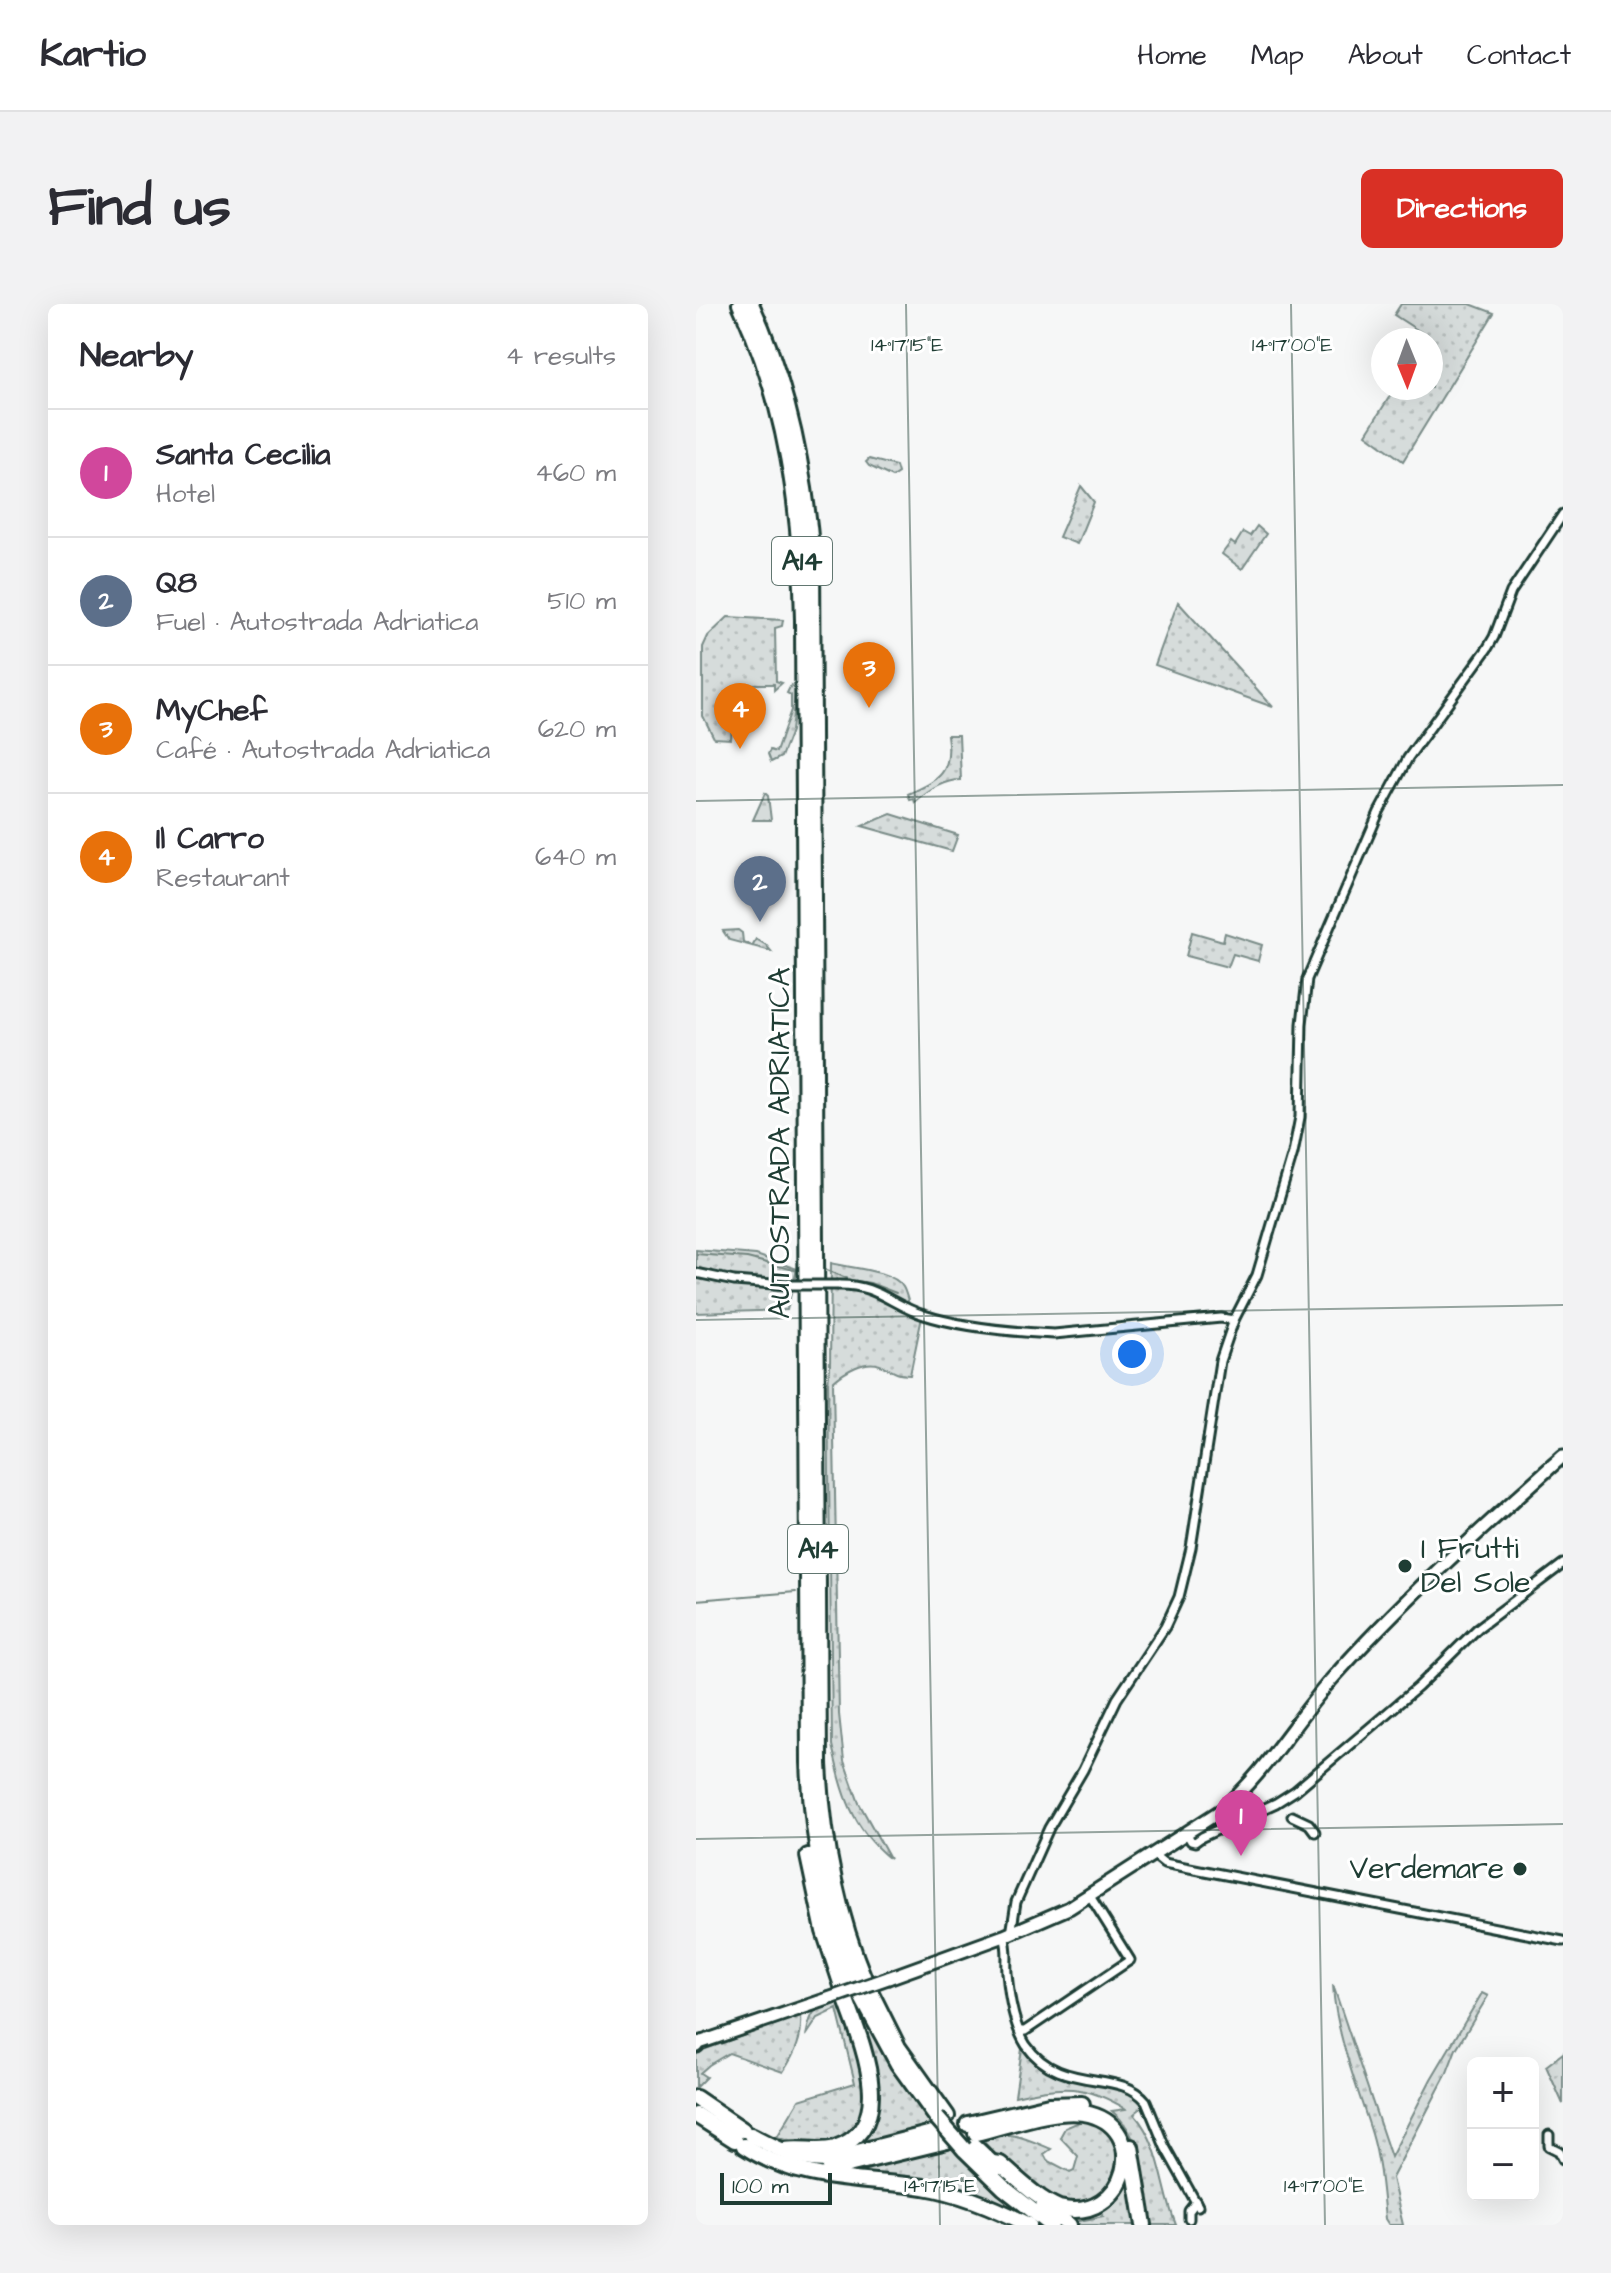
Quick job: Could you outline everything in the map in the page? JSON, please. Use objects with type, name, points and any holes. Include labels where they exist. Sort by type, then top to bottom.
[{"type":"highway","name":"AUTOSTRADA ADRIATICA","points":[[740,304],[758,345],[781,419],[792,470],[801,543],[808,1674],[810,1790],[819,1865],[834,1925],[856,1989],[892,2056],[939,2122],[970,2138],[992,2163],[1027,2194],[1069,2225]]},
{"type":"highway","name":"AUTOSTRADA ADRIATICA","points":[[751,304],[777,369],[793,424],[812,558],[819,1764],[824,1828],[856,1989]]},
{"type":"highway","points":[[781,2156],[840,2145],[854,2137],[867,2119],[872,2097],[856,1989]]},
{"type":"highway","points":[[696,2098],[743,2138]]},
{"type":"highway","points":[[970,2138],[1060,2103],[1102,2110],[1119,2123],[1130,2143],[1144,2225]]},
{"type":"highway","points":[[970,2138],[1060,2113],[1086,2113],[1103,2120],[1115,2131],[1126,2161],[1121,2183],[1113,2196],[1101,2205],[1077,2211],[1051,2204],[1000,2164],[992,2163]]},
{"type":"highway","points":[[696,2115],[781,2156],[814,2166],[838,2166],[947,2141]]},
{"type":"highway","points":[[781,2156],[823,2160],[939,2122]]},
{"type":"highway","name":"AUTOSTRADA ADRIATICA","points":[[970,2138],[1004,2188],[1051,2225]]},
{"type":"highway","points":[[781,2156],[790,2168],[824,2177],[950,2193],[992,2207],[1029,2225]]},
{"type":"street","points":[[1189,2219],[1189,2211],[1197,2204],[1165,2147],[1141,2095],[1051,2070],[1026,2045],[1010,1990],[1008,1935],[1016,1902],[1049,1828],[1083,1770],[1117,1699],[1165,1627],[1179,1597],[1191,1548],[1220,1361],[1234,1320],[1257,1275],[1293,1153],[1300,1117],[1302,1024],[1307,979],[1379,812],[1408,758],[1487,649],[1511,592],[1563,514]]},
{"type":"street","points":[[696,1273],[734,1281],[838,1285],[879,1292],[928,1317],[1030,1333],[1054,1334],[1221,1318],[1234,1320]]},
{"type":"street","points":[[696,2044],[1008,1935],[1090,1896],[1187,1834],[1234,1800],[1330,1680],[1466,1545],[1563,1456]]},
{"type":"street","points":[[1187,1834],[1195,1842],[1295,1791],[1418,1687],[1478,1628],[1563,1564]]},
{"type":"street","points":[[1292,1816],[1309,1824],[1315,1832]]},
{"type":"street","points":[[1154,1855],[1164,1863],[1563,1941]]},
{"type":"street","points":[[1020,2031],[1025,2031],[1130,1960],[1090,1896]]},
{"type":"street","points":[[1549,2135],[1549,2146],[1559,2151],[1563,2159]]},
{"type":"shaded area","points":[[1401,304],[1470,304],[1494,313],[1443,396],[1443,328],[1414,328],[1394,315]]},
{"type":"shaded area","points":[[1387,400],[1441,400],[1403,461],[1366,434]]},
{"type":"shaded area","points":[[869,459],[896,466],[898,473],[892,477],[869,466],[866,462]]},
{"type":"shaded area","points":[[1081,486],[1094,502],[1077,544],[1059,537]]},
{"type":"shaded area","points":[[1257,526],[1266,534],[1242,569],[1222,554],[1231,542],[1235,545],[1243,532],[1250,536]]},
{"type":"shaded area","points":[[1178,602],[1273,707],[1155,665]]},
{"type":"shaded area","points":[[728,617],[783,620],[782,626],[775,628],[776,681],[782,683],[774,690],[774,684],[749,684],[749,690],[743,690],[744,727],[732,727],[731,739],[714,738],[703,716],[703,647],[708,636]]},
{"type":"shaded area","points":[[791,685],[796,687],[791,731],[781,757],[771,762],[768,754],[770,750],[776,752],[791,710],[791,695],[787,693]]},
{"type":"shaded area","points":[[947,735],[959,735],[961,780],[936,787],[915,803],[908,794],[936,779],[946,766]]},
{"type":"shaded area","points":[[765,793],[771,820],[753,820]]},
{"type":"shaded area","points":[[891,814],[958,835],[952,851],[862,826]]},
{"type":"shaded area","points":[[738,930],[742,933],[743,942],[752,946],[756,939],[771,951],[729,940],[723,931]]},
{"type":"shaded area","points":[[1192,932],[1223,941],[1225,933],[1262,945],[1258,961],[1233,954],[1228,967],[1186,956]]},
{"type":"shaded area","points":[[696,1250],[756,1255],[797,1269],[787,1310],[696,1313]]},
{"type":"shaded area","points":[[831,1263],[881,1273],[898,1281],[912,1311],[922,1317],[910,1375],[868,1364],[849,1371],[833,1382],[839,1714],[844,1761],[859,1803],[890,1859],[857,1822],[840,1779],[832,1745],[828,1382]]},
{"type":"shaded area","points":[[1333,1985],[1391,2157],[1431,2079],[1482,1993],[1488,1996],[1456,2049],[1446,2075],[1392,2178],[1403,2225],[1389,2225],[1385,2219],[1375,2144],[1343,2041]]},
{"type":"shaded area","points":[[855,1997],[898,2076],[937,2129],[856,2149],[876,2110],[878,2092],[871,2054],[850,1998]]},
{"type":"shaded area","points":[[843,2001],[863,2069],[864,2113],[848,2133],[830,2143],[798,2143],[777,2137],[799,2100],[855,2083],[837,2009],[818,2018],[806,2036],[816,2010]]},
{"type":"shaded area","points":[[801,2015],[797,2045],[783,2072],[729,2053],[700,2073],[706,2077],[696,2087],[696,2054],[700,2051]]},
{"type":"shaded area","points":[[1023,2042],[1042,2065],[1128,2090],[1146,2104],[1134,2114],[1156,2153],[1176,2225],[1151,2225],[1137,2149],[1123,2122],[1112,2111],[1126,2109],[1098,2095],[1072,2089],[1015,2096]]},
{"type":"shaded area","points":[[1563,2053],[1563,2104],[1546,2066]]},
{"type":"shaded area","points":[[1086,2119],[1095,2122],[1110,2135],[1122,2161],[1117,2179],[1095,2203],[1057,2202],[998,2157],[981,2139],[1009,2135],[1032,2141],[1051,2149],[1044,2154],[1047,2160],[1070,2172],[1074,2170],[1078,2156],[1060,2137],[1065,2128]]},
{"type":"shaded area","points":[[952,2147],[991,2187],[1030,2217],[1029,2222],[1005,2210],[843,2172]]},
{"type":"shaded area","points":[[1130,2180],[1142,2225],[1081,2225],[1075,2222],[1103,2216],[1101,2213],[1111,2207]]},
{"type":"waterway","points":[[696,1254],[747,1258],[798,1271]]},
{"type":"waterway","points":[[827,1270],[896,1293]]},
{"type":"waterway","points":[[696,1600],[796,1592]]},
{"type":"place","name":"MyChef","points":[[869,708]]},
{"type":"place","name":"Il Carro","points":[[740,749]]},
{"type":"place","name":"Q8","points":[[760,922]]},
{"type":"place","name":"I Frutti Del Sole","points":[[1405,1566]]},
{"type":"place","name":"Santa Cecilia","points":[[1241,1856]]},
{"type":"place","name":"Verdemare","points":[[1520,1869]]}]
